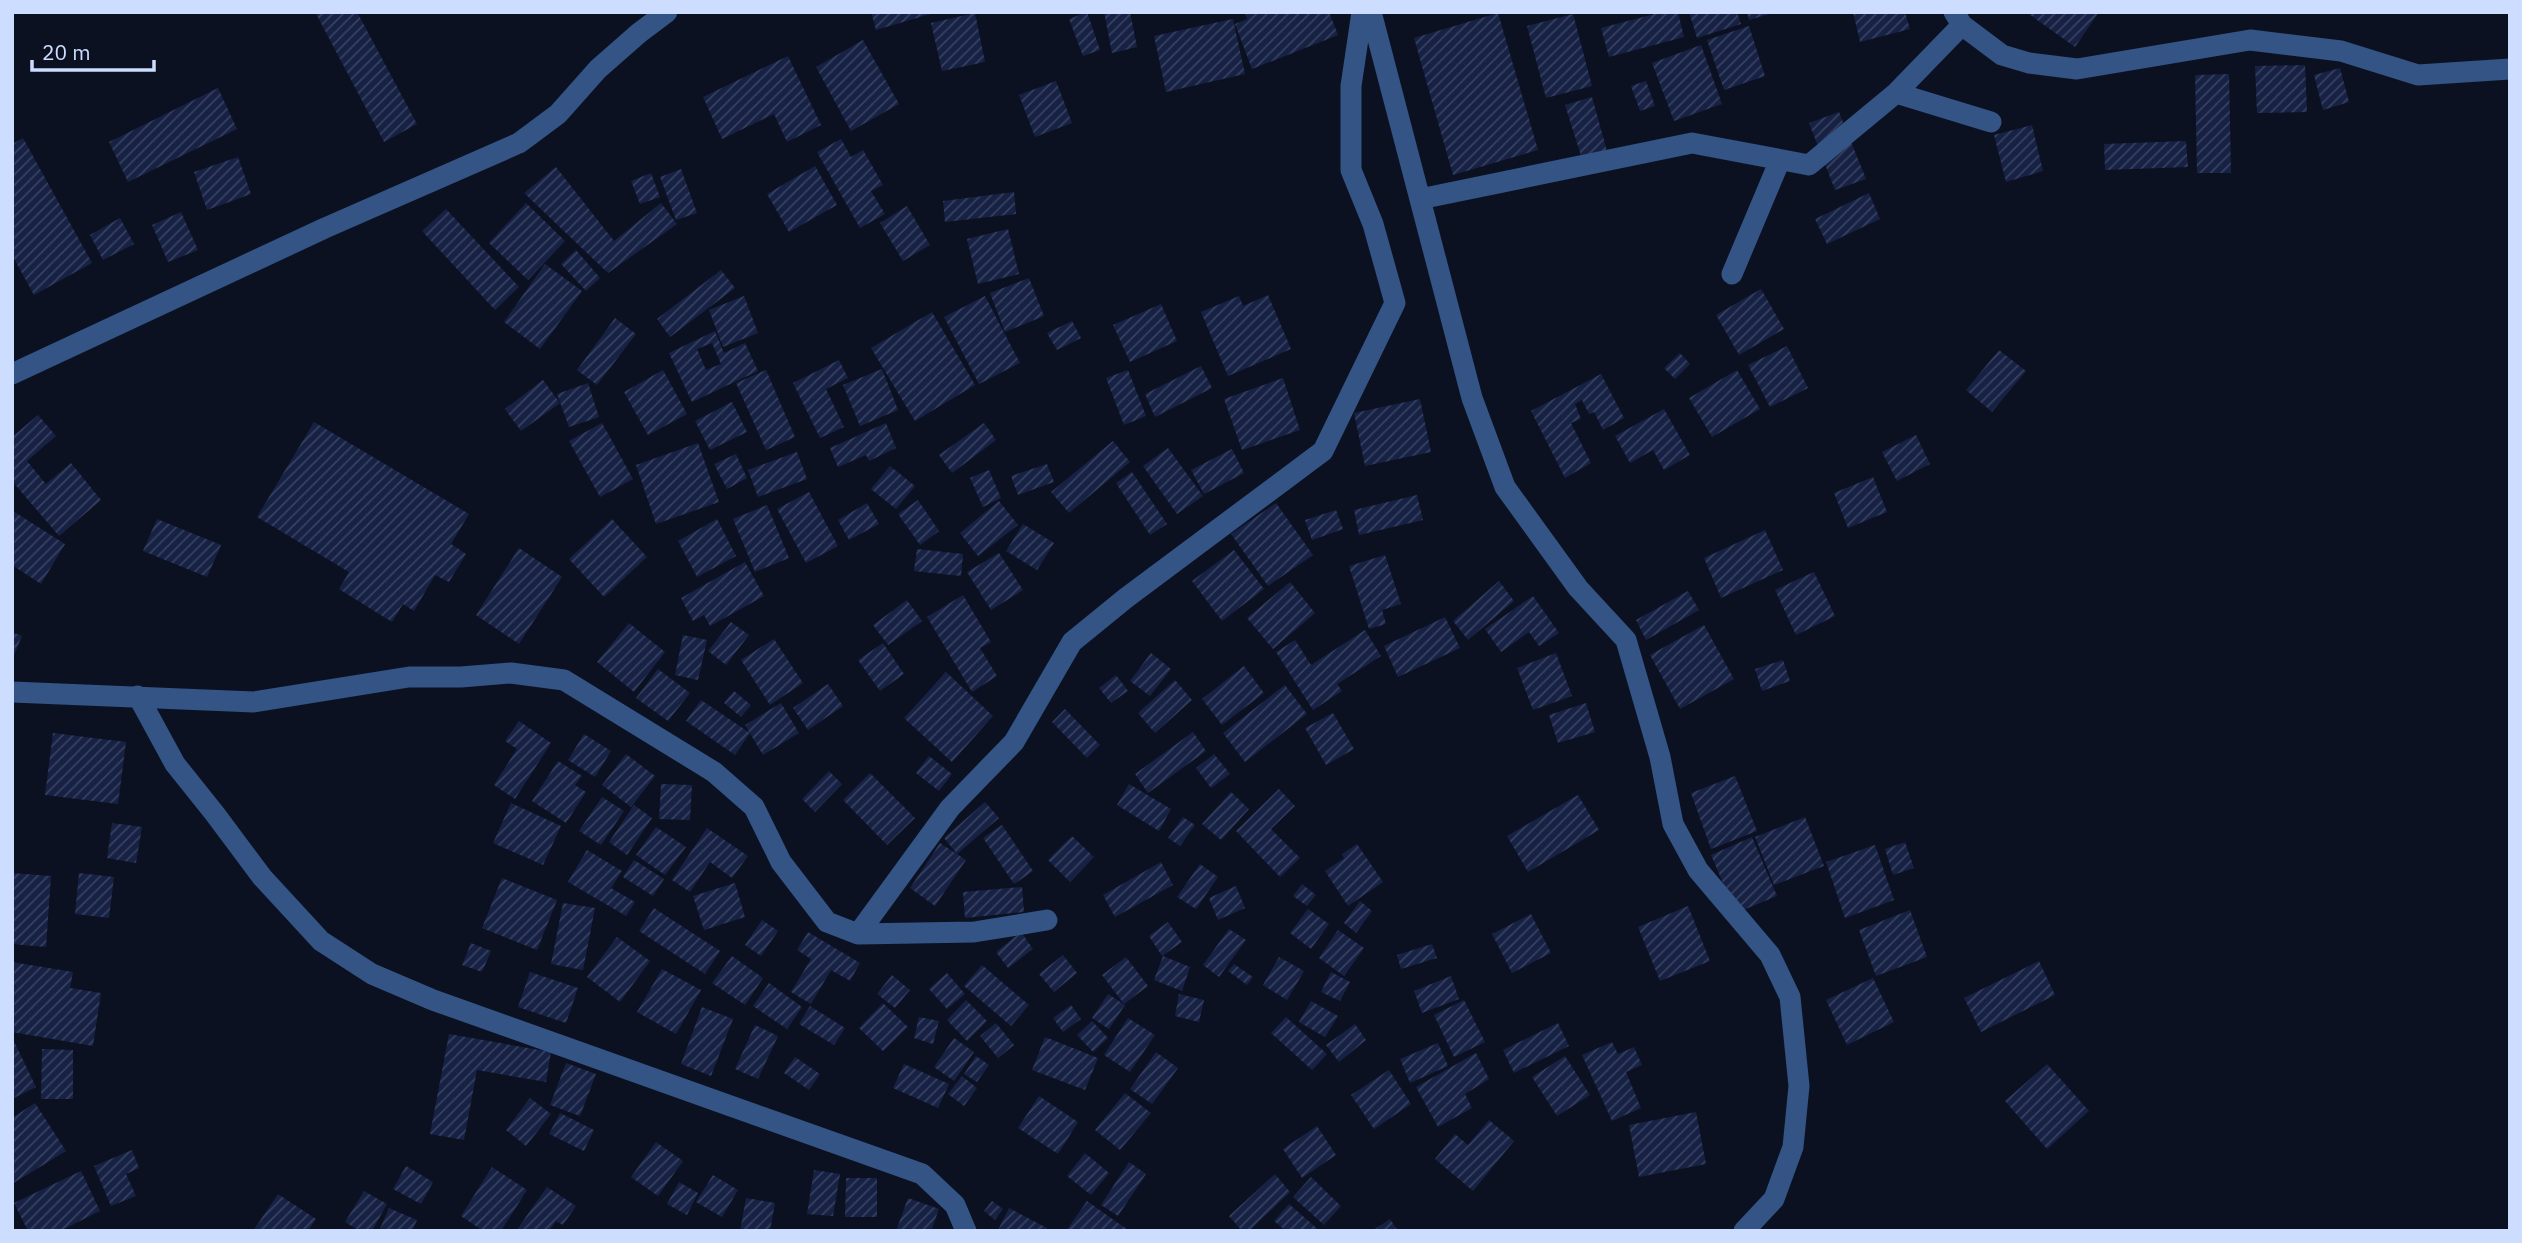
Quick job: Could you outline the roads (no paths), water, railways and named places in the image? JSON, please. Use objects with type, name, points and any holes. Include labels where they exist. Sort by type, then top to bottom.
[{"type":"street","points":[[12,374],[325,228],[519,143],[558,114],[645,19],[667,12]]},
{"type":"street","points":[[858,934],[950,808],[1014,742],[1073,642],[1126,597],[1323,451],[1395,303],[1373,224],[1351,170],[1352,86],[1362,12]]},
{"type":"street","points":[[1371,12],[1472,398],[1505,487],[1578,588],[1626,640],[1660,757],[1673,824],[1698,870],[1770,955],[1790,997],[1799,1086],[1793,1147],[1774,1199],[1744,1231]]},
{"type":"street","points":[[1420,199],[1692,143],[1809,165],[1896,93],[1958,18],[2002,55],[2029,63],[2077,69],[2250,40],[2341,51],[2418,75],[2510,69]]},
{"type":"street","points":[[1896,93],[1991,122]]},
{"type":"street","points":[[1732,274],[1780,160]]},
{"type":"street","points":[[12,692],[254,702],[409,677],[511,673],[564,680],[671,744],[724,780],[754,807],[781,862],[827,922],[858,934],[974,932],[1047,920]]},
{"type":"street","points":[[138,696],[175,764],[262,877],[321,941],[372,974],[433,1000],[922,1174],[955,1205],[966,1231]]}]
